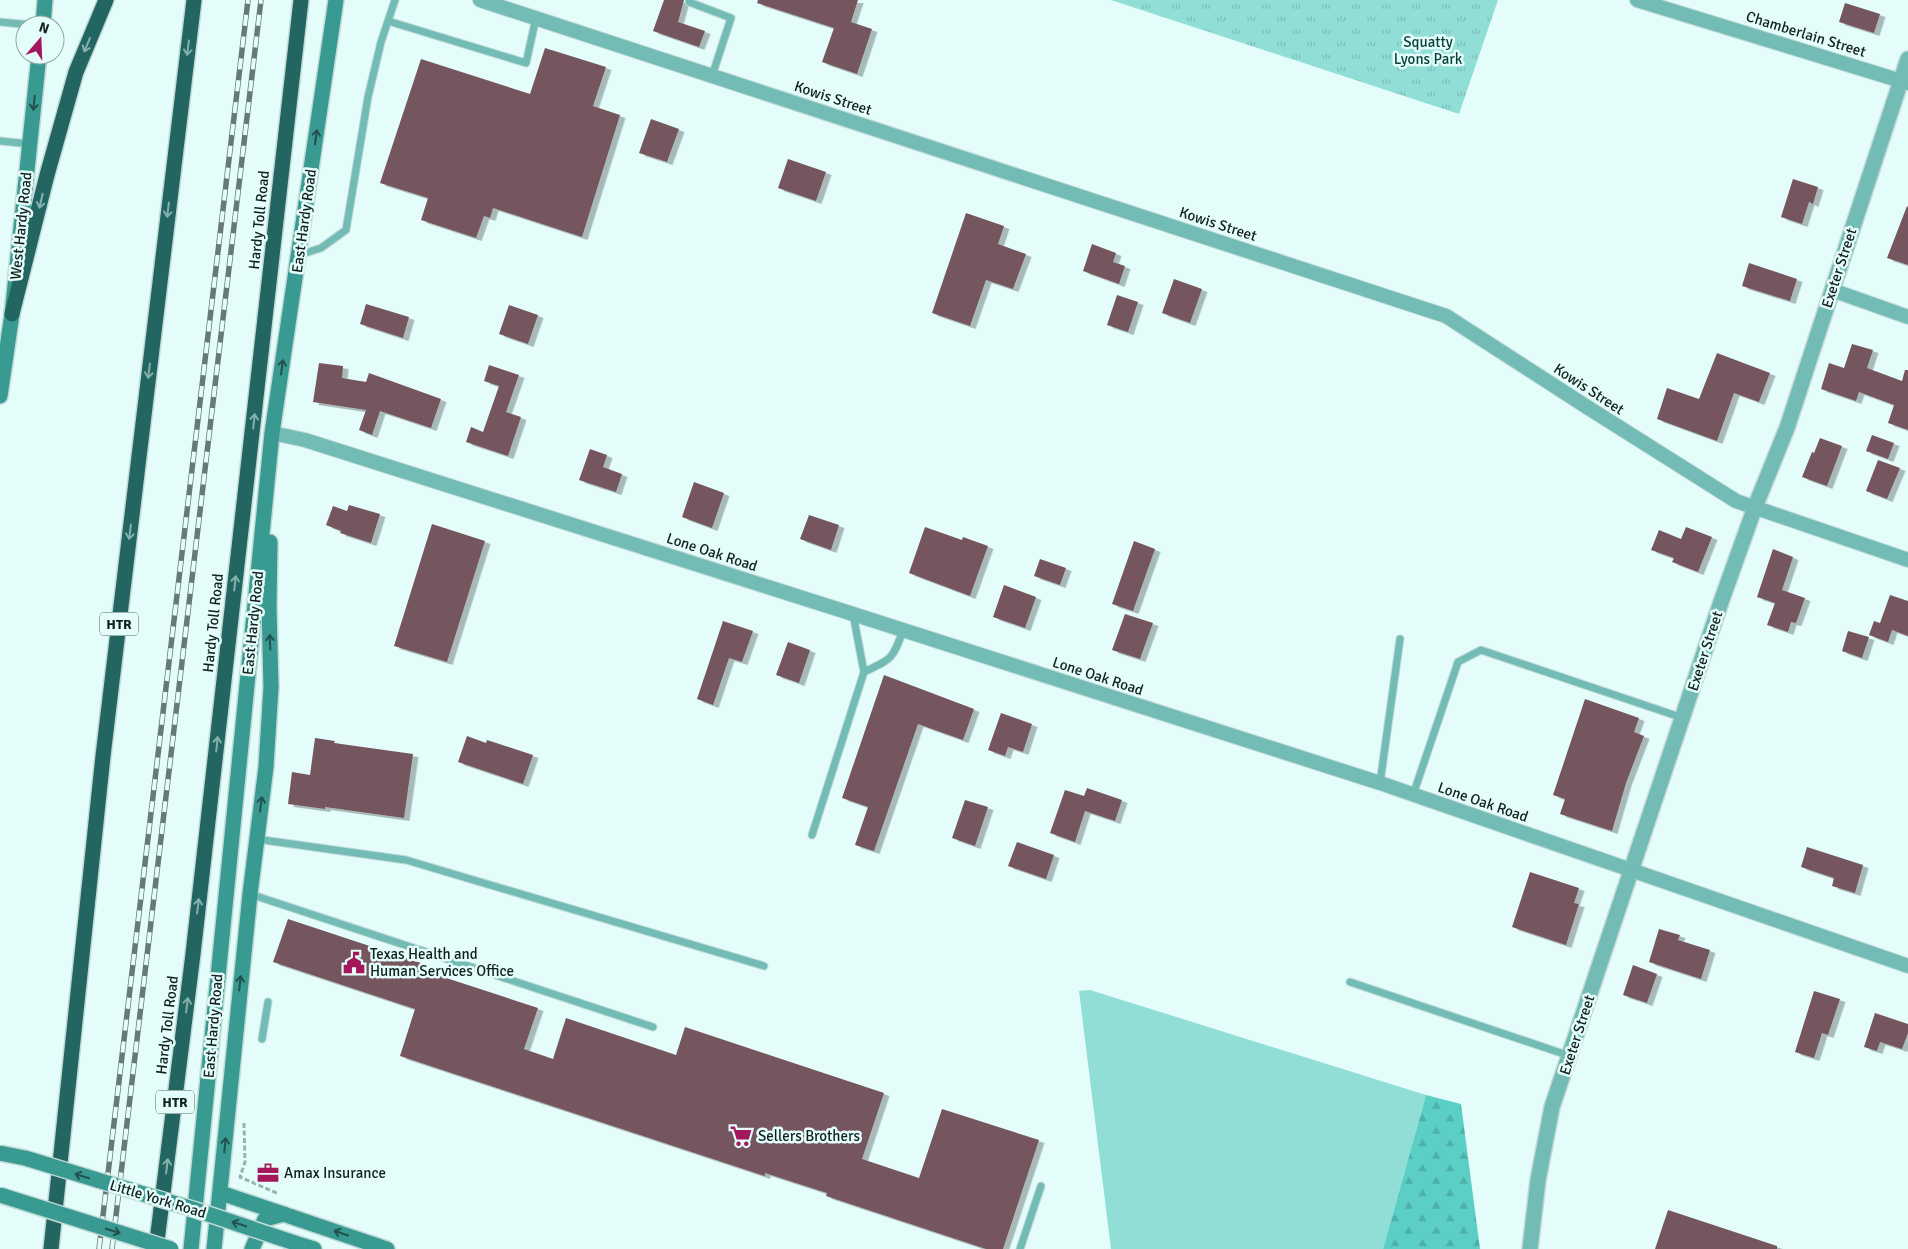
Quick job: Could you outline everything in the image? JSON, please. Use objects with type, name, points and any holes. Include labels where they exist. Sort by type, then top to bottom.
[{"type":"highway","points":[[12,314],[47,175],[76,72],[106,0]]},
{"type":"highway","name":"HTR","points":[[51,1249],[103,756],[194,0]]},
{"type":"highway","name":"Hardy Toll Road","points":[[156,1249],[196,926],[302,0]]},
{"type":"main road","points":[[44,15],[45,0]]},
{"type":"main road","name":"East Hardy Road","points":[[191,1249],[272,433],[336,0]]},
{"type":"main road","name":"West Hardy Road","points":[[0,396],[12,314],[38,65]]},
{"type":"main road","points":[[214,1249],[250,894],[266,767],[272,687],[269,607],[272,433]]},
{"type":"main road","name":"Little York Road","points":[[0,1154],[25,1158],[196,1210],[308,1247]]},
{"type":"main road","points":[[220,1193],[387,1249]]},
{"type":"main road","points":[[0,1195],[171,1249]]},
{"type":"main road","points":[[252,1249],[266,1219],[284,1214]]},
{"type":"street","name":"Kowis Street","points":[[480,0],[1446,316],[1736,501],[1908,560]]},
{"type":"street","name":"Chamberlain Street","points":[[1637,0],[1904,82]]},
{"type":"street","name":"Exeter Street","points":[[1530,1249],[1546,1134],[1552,1107],[1721,602],[1755,508],[1787,428],[1832,290],[1904,82],[1908,59]]},
{"type":"street","points":[[1832,290],[1908,317]]},
{"type":"street","name":"Lone Oak Road","points":[[272,433],[305,440],[1380,783],[1908,966]]},
{"type":"lane","points":[[299,256],[321,248],[346,230],[368,96],[381,42],[395,0]]},
{"type":"lane","points":[[690,0],[689,2],[731,18],[712,76]]},
{"type":"lane","points":[[388,21],[526,63],[536,18]]},
{"type":"lane","points":[[0,22],[15,23]]},
{"type":"lane","points":[[0,142],[30,144]]},
{"type":"lane","points":[[812,835],[864,672],[853,614]]},
{"type":"lane","points":[[864,672],[891,657],[895,652],[903,630]]},
{"type":"lane","points":[[1380,783],[1400,639]]},
{"type":"lane","points":[[1413,795],[1458,662],[1481,650],[1683,718]]},
{"type":"lane","points":[[256,839],[406,860],[764,966]]},
{"type":"lane","points":[[250,894],[653,1027]]},
{"type":"lane","points":[[1350,982],[1570,1056]]},
{"type":"lane","points":[[262,1039],[268,1002]]},
{"type":"lane","points":[[1020,1249],[1041,1186]]},
{"type":"path","points":[[240,1177],[245,1162],[244,1116]]},
{"type":"green space","name":"Squatty Lyons Park","points":[[1111,0],[1498,0],[1459,114]]},
{"type":"green space","points":[[1090,990],[1426,1095],[1383,1249],[1111,1249],[1079,991]]},
{"type":"green space","points":[[1426,1095],[1461,1104],[1480,1249],[1383,1249]]},
{"type":"building","points":[[664,0],[684,0],[678,22],[705,31],[699,47],[653,31]]},
{"type":"building","points":[[758,0],[858,0],[851,22],[872,29],[857,74],[822,62],[834,28],[757,3]]},
{"type":"building","points":[[1845,3],[1880,14],[1874,33],[1839,22]]},
{"type":"building","points":[[545,48],[606,67],[593,106],[620,115],[582,237],[493,208],[490,218],[484,216],[476,238],[421,220],[428,198],[380,183],[421,59],[530,94]]},
{"type":"building","points":[[651,119],[679,129],[667,162],[639,153]]},
{"type":"building","points":[[788,159],[826,172],[816,201],[778,188]]},
{"type":"building","points":[[1793,179],[1818,187],[1813,204],[1809,202],[1802,224],[1781,217]]},
{"type":"building","points":[[1908,207],[1908,265],[1887,258]]},
{"type":"building","points":[[966,213],[1004,226],[998,244],[1026,254],[1013,289],[986,280],[970,326],[932,313]]},
{"type":"building","points":[[1092,244],[1116,253],[1113,262],[1125,266],[1119,284],[1083,271]]},
{"type":"building","points":[[1749,263],[1797,279],[1790,301],[1742,286]]},
{"type":"building","points":[[1174,279],[1202,289],[1190,323],[1162,313]]},
{"type":"building","points":[[1117,295],[1138,302],[1128,332],[1107,325]]},
{"type":"building","points":[[366,304],[409,317],[403,338],[360,324]]},
{"type":"building","points":[[509,305],[538,315],[528,344],[499,334]]},
{"type":"building","points":[[1852,344],[1873,350],[1867,368],[1902,381],[1905,370],[1908,370],[1908,430],[1888,423],[1894,405],[1859,392],[1856,401],[1821,389],[1829,363],[1844,368]]},
{"type":"building","points":[[1717,353],[1770,373],[1759,402],[1734,393],[1717,441],[1657,419],[1667,388],[1699,399]]},
{"type":"building","points":[[319,363],[343,366],[342,378],[366,382],[369,373],[441,399],[431,428],[380,411],[372,435],[359,430],[366,410],[313,402]]},
{"type":"building","points":[[489,365],[519,375],[506,412],[521,417],[508,456],[466,442],[471,427],[483,432],[499,386],[484,381]]},
{"type":"building","points":[[1872,435],[1894,443],[1888,459],[1866,451]]},
{"type":"building","points":[[1820,438],[1842,446],[1827,486],[1802,477]]},
{"type":"building","points":[[590,449],[607,455],[603,467],[622,474],[616,492],[579,480]]},
{"type":"building","points":[[1878,460],[1900,468],[1887,499],[1866,491]]},
{"type":"building","points":[[694,482],[724,493],[712,528],[682,517]]},
{"type":"building","points":[[349,505],[380,514],[371,543],[340,533],[341,531],[326,525],[333,506],[347,511]]},
{"type":"building","points":[[809,515],[839,525],[831,550],[800,539]]},
{"type":"building","points":[[432,524],[485,541],[447,662],[394,646]]},
{"type":"building","points":[[925,527],[962,540],[963,537],[988,546],[970,596],[909,573]]},
{"type":"building","points":[[1686,527],[1712,537],[1698,572],[1672,562],[1674,558],[1651,550],[1659,530],[1681,539]]},
{"type":"building","points":[[1134,541],[1155,549],[1133,611],[1112,604]]},
{"type":"building","points":[[1773,549],[1793,557],[1782,590],[1805,598],[1796,623],[1791,622],[1788,632],[1767,625],[1775,603],[1757,597]]},
{"type":"building","points":[[1040,559],[1066,568],[1060,585],[1034,576]]},
{"type":"building","points":[[1004,585],[1036,597],[1025,628],[993,617]]},
{"type":"building","points":[[1890,595],[1908,601],[1908,636],[1892,630],[1888,642],[1869,635],[1874,621],[1880,623]]},
{"type":"building","points":[[1125,614],[1153,623],[1140,659],[1112,650]]},
{"type":"building","points":[[723,621],[753,631],[742,662],[729,658],[713,705],[697,699]]},
{"type":"building","points":[[1848,631],[1869,637],[1862,658],[1842,651]]},
{"type":"building","points":[[788,642],[810,650],[799,683],[776,675]]},
{"type":"building","points":[[884,675],[974,709],[963,740],[918,724],[874,851],[855,845],[868,807],[842,798]]},
{"type":"building","points":[[1585,699],[1639,718],[1634,732],[1644,736],[1626,783],[1612,831],[1560,814],[1565,799],[1553,795]]},
{"type":"building","points":[[1001,713],[1032,724],[1023,752],[1008,747],[1005,756],[988,750]]},
{"type":"building","points":[[467,736],[486,743],[487,740],[533,755],[523,784],[458,762]]},
{"type":"building","points":[[315,738],[335,741],[334,743],[413,754],[404,818],[288,804],[292,772],[310,775]]},
{"type":"building","points":[[1087,788],[1122,800],[1115,821],[1085,811],[1075,842],[1050,833],[1065,790],[1084,796]]},
{"type":"building","points":[[965,800],[988,807],[975,846],[952,838]]},
{"type":"building","points":[[1017,842],[1054,855],[1046,879],[1008,866]]},
{"type":"building","points":[[1807,847],[1863,865],[1855,893],[1832,886],[1834,878],[1801,867]]},
{"type":"building","points":[[1530,872],[1579,888],[1574,903],[1579,904],[1566,945],[1512,927]]},
{"type":"building","points":[[288,919],[430,966],[428,972],[538,1008],[524,1049],[553,1059],[566,1018],[676,1055],[685,1027],[884,1093],[862,1159],[919,1178],[942,1109],[1039,1140],[1003,1249],[986,1249],[826,1196],[827,1193],[765,1173],[765,1176],[400,1056],[415,1009],[273,962]]},
{"type":"building","points":[[1659,929],[1680,935],[1678,940],[1710,950],[1701,979],[1649,962]]},
{"type":"building","points":[[1633,965],[1657,974],[1647,1003],[1623,995]]},
{"type":"building","points":[[1814,991],[1840,999],[1828,1035],[1822,1033],[1814,1058],[1795,1052]]},
{"type":"building","points":[[1875,1013],[1908,1024],[1908,1033],[1902,1049],[1880,1042],[1877,1051],[1864,1047]]},
{"type":"building","points":[[1668,1210],[1777,1246],[1777,1249],[1655,1249]]},
{"type":"railway","points":[[99,1249],[248,0]]},
{"type":"railway","points":[[112,1249],[261,0]]},
{"type":"place","name":"Texas Health and Human Services Office","points":[[354,963]]},
{"type":"place","name":"Sellers Brothers","points":[[741,1136]]},
{"type":"place","name":"Amax Insurance","points":[[268,1173]]}]
